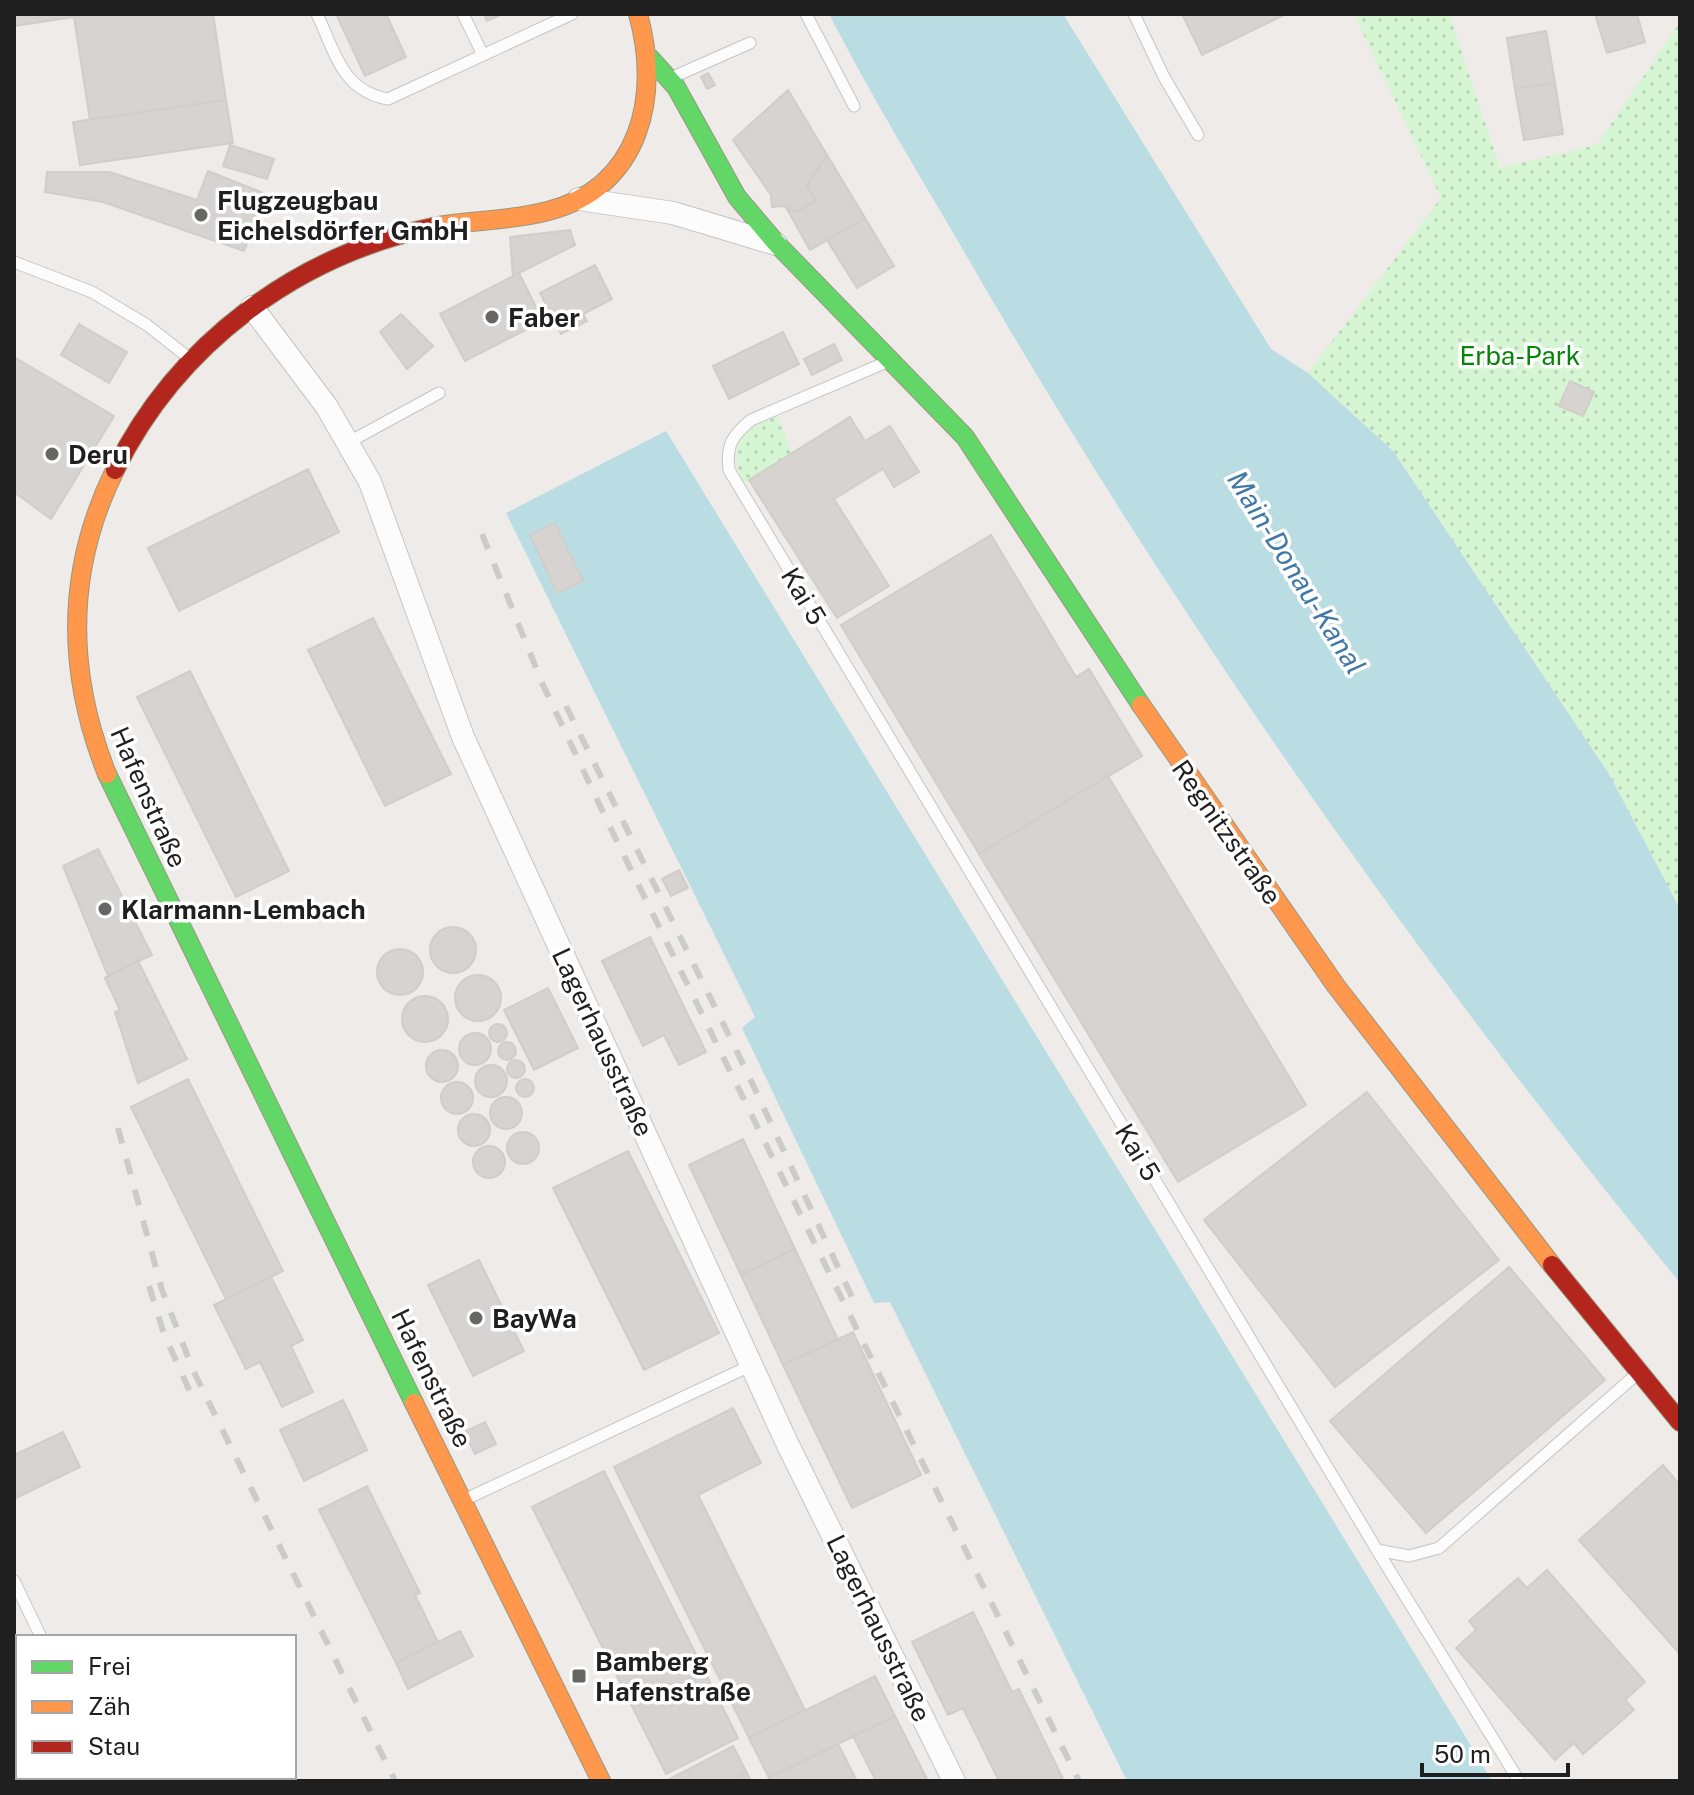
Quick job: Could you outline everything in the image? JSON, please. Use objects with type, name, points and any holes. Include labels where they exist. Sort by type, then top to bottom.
[{"type":"street","points":[[638,14],[650,58]]},
{"type":"street","name":"Regnitzstraße","points":[[650,58],[669,79],[737,197],[777,244],[893,359],[965,437],[1189,778],[1336,986],[1514,1219],[1680,1422]]},
{"type":"street","name":"Hafenstraße","points":[[601,1781],[103,767],[86,713],[76,659],[75,614],[83,552],[91,519],[129,442],[193,361],[252,307],[336,259],[378,242],[454,223],[536,214],[579,199],[620,166],[632,147],[645,114],[650,58]]},
{"type":"street","name":"Regnitzstraße","points":[[579,199],[673,213],[777,244]]},
{"type":"street","name":"Lagerhausstraße","points":[[252,307],[349,442],[370,482],[463,737],[752,1365],[954,1781]]},
{"type":"lane","points":[[317,14],[345,74],[367,95],[388,99],[572,14]]},
{"type":"lane","points":[[463,14],[483,55]]},
{"type":"lane","points":[[806,14],[854,106]]},
{"type":"lane","points":[[1134,14],[1164,77],[1198,135]]},
{"type":"lane","points":[[669,79],[750,43]]},
{"type":"lane","points":[[14,262],[92,292],[147,325],[193,361]]},
{"type":"lane","name":"Kai 5","points":[[893,359],[751,420],[734,434],[727,448],[729,470],[1519,1781]]},
{"type":"lane","points":[[349,442],[439,393]]},
{"type":"lane","points":[[464,1500],[752,1365]]},
{"type":"lane","points":[[1377,1550],[1409,1556],[1439,1548],[1639,1372]]},
{"type":"lane","points":[[14,1581],[40,1635]]},
{"type":"green space","name":"Erba-Park","points":[[1354,14],[1449,14],[1500,168],[1597,145],[1680,22],[1680,909],[1609,774],[1393,451],[1308,373],[1441,198]]},
{"type":"green space","points":[[777,414],[792,453],[743,484],[736,459],[740,440],[754,426]]},
{"type":"water","name":"Main-Donau-Kanal","points":[[829,14],[1063,14],[1271,349],[1308,373],[1393,451],[1609,774],[1680,909],[1680,1283],[1485,1035],[1391,908],[1211,650],[1042,384],[894,132]]},
{"type":"water","points":[[666,431],[1492,1781],[1127,1781],[890,1302],[874,1303],[742,1028],[755,1017],[506,513]]},
{"type":"building","points":[[14,14],[94,14],[14,26]]},
{"type":"building","points":[[94,14],[213,14],[226,100],[90,120],[74,17]]},
{"type":"building","points":[[336,14],[386,14],[406,57],[365,76]]},
{"type":"building","points":[[484,14],[502,14],[487,21]]},
{"type":"building","points":[[1182,14],[1286,14],[1202,55]]},
{"type":"building","points":[[1595,14],[1637,14],[1645,42],[1607,53]]},
{"type":"building","points":[[1546,31],[1555,83],[1515,89],[1507,38]]},
{"type":"building","points":[[708,73],[715,85],[707,89],[701,77]]},
{"type":"building","points":[[1555,83],[1563,134],[1524,140],[1515,89]]},
{"type":"building","points":[[788,90],[827,155],[807,185],[816,201],[796,212],[783,206],[772,207],[771,195],[733,140]]},
{"type":"building","points":[[226,100],[233,143],[80,165],[73,122]]},
{"type":"building","points":[[230,145],[274,159],[267,179],[223,166]]},
{"type":"building","points":[[827,155],[865,218],[810,250],[787,209],[796,212],[816,201],[807,185]]},
{"type":"building","name":"Flugzeugbau Eichelsdörfer GmbH","points":[[208,171],[266,194],[244,251],[103,202],[45,192],[47,172],[109,172],[197,200]]},
{"type":"building","points":[[865,218],[894,266],[857,288],[827,240]]},
{"type":"building","points":[[570,230],[575,245],[513,276],[510,237]]},
{"type":"building","points":[[595,265],[612,299],[583,314],[587,321],[561,334],[540,293]]},
{"type":"building","name":"Faber","points":[[519,273],[543,321],[465,361],[440,314]]},
{"type":"building","points":[[401,314],[433,346],[407,369],[380,332]]},
{"type":"building","points":[[79,324],[127,352],[109,383],[61,355]]},
{"type":"building","points":[[783,332],[799,364],[729,399],[713,366]]},
{"type":"building","points":[[834,344],[842,360],[812,375],[804,359]]},
{"type":"building","name":"Deru","points":[[14,357],[114,416],[51,519],[14,492]]},
{"type":"building","points":[[1570,381],[1594,392],[1583,416],[1559,406]]},
{"type":"building","points":[[850,417],[865,441],[890,426],[919,472],[894,487],[883,469],[834,499],[889,586],[837,618],[749,480]]},
{"type":"building","points":[[308,469],[339,532],[179,611],[148,548]]},
{"type":"building","points":[[555,523],[583,581],[557,593],[530,535]]},
{"type":"building","points":[[991,535],[1076,677],[1089,669],[1142,756],[979,854],[841,625]]},
{"type":"building","points":[[373,618],[451,774],[385,806],[308,650]]},
{"type":"building","points":[[190,671],[289,871],[236,897],[137,697]]},
{"type":"building","points":[[1108,776],[1306,1105],[1178,1182],[979,854]]},
{"type":"building","points":[[98,849],[152,955],[108,976],[63,866]]},
{"type":"building","points":[[679,870],[688,888],[671,896],[662,879]]},
{"type":"building","points":[[453,927],[469,934],[476,950],[469,966],[453,973],[437,966],[430,950],[437,934]]},
{"type":"building","points":[[650,937],[706,1052],[679,1065],[664,1035],[643,1046],[602,961]]},
{"type":"building","points":[[400,949],[416,956],[423,972],[416,988],[400,995],[384,988],[377,972],[384,956]]},
{"type":"building","points":[[138,961],[187,1059],[138,1083],[115,1012],[120,1010],[105,978]]},
{"type":"building","points":[[478,975],[494,982],[501,998],[494,1014],[478,1021],[462,1014],[455,998],[462,982]]},
{"type":"building","points":[[548,988],[578,1048],[534,1070],[504,1010]]},
{"type":"building","points":[[425,996],[441,1003],[448,1019],[441,1035],[425,1042],[409,1035],[402,1019],[409,1003]]},
{"type":"building","points":[[498,1024],[507,1033],[498,1042],[489,1033]]},
{"type":"building","points":[[475,1033],[486,1038],[491,1049],[486,1060],[475,1065],[464,1060],[459,1049],[464,1038]]},
{"type":"building","points":[[507,1042],[516,1051],[507,1060],[498,1051]]},
{"type":"building","points":[[442,1050],[453,1055],[458,1066],[453,1077],[442,1082],[431,1077],[426,1066],[431,1055]]},
{"type":"building","points":[[516,1060],[525,1069],[516,1078],[507,1069]]},
{"type":"building","points":[[491,1065],[502,1070],[507,1081],[502,1092],[491,1097],[480,1092],[475,1081],[480,1070]]},
{"type":"building","points":[[188,1079],[283,1271],[226,1299],[131,1107]]},
{"type":"building","points":[[525,1079],[534,1088],[525,1097],[516,1088]]},
{"type":"building","points":[[457,1082],[468,1087],[473,1098],[468,1109],[457,1114],[446,1109],[441,1098],[446,1087]]},
{"type":"building","points":[[1367,1092],[1499,1260],[1335,1387],[1204,1220]]},
{"type":"building","points":[[506,1097],[517,1102],[522,1113],[517,1124],[506,1129],[495,1124],[490,1113],[495,1102]]},
{"type":"building","points":[[474,1114],[485,1119],[490,1130],[485,1141],[474,1146],[463,1141],[458,1130],[463,1119]]},
{"type":"building","points":[[523,1132],[534,1137],[539,1148],[534,1159],[523,1164],[512,1159],[507,1148],[512,1137]]},
{"type":"building","points":[[743,1139],[795,1249],[741,1275],[689,1165]]},
{"type":"building","points":[[489,1146],[500,1151],[505,1162],[500,1173],[489,1178],[478,1173],[473,1162],[478,1151]]},
{"type":"building","points":[[628,1151],[719,1333],[644,1370],[553,1188]]},
{"type":"building","points":[[795,1249],[838,1340],[783,1365],[741,1275]]},
{"type":"building","name":"BayWa","points":[[479,1260],[524,1351],[473,1376],[428,1285]]},
{"type":"building","points":[[1509,1267],[1605,1380],[1426,1533],[1330,1421]]},
{"type":"building","points":[[271,1277],[303,1340],[291,1346],[313,1392],[282,1407],[260,1362],[246,1369],[214,1305]]},
{"type":"building","points":[[853,1332],[921,1475],[852,1508],[783,1365]]},
{"type":"building","points":[[343,1400],[367,1450],[304,1481],[280,1430]]},
{"type":"building","points":[[733,1408],[761,1463],[698,1495],[805,1710],[749,1738],[614,1467]]},
{"type":"building","points":[[485,1422],[496,1444],[475,1454],[464,1432]]},
{"type":"building","points":[[63,1432],[80,1467],[14,1499],[14,1455]]},
{"type":"building","points":[[1663,1465],[1680,1485],[1680,1654],[1579,1540]]},
{"type":"building","points":[[604,1471],[738,1738],[666,1774],[532,1507]]},
{"type":"building","points":[[367,1486],[420,1593],[415,1595],[438,1642],[396,1663],[319,1510]]},
{"type":"building","points":[[1547,1570],[1645,1682],[1625,1700],[1634,1710],[1583,1754],[1574,1743],[1555,1760],[1456,1648],[1476,1630],[1469,1621],[1518,1578],[1527,1588]]},
{"type":"building","points":[[973,1612],[1012,1692],[1019,1689],[1064,1781],[999,1781],[963,1708],[948,1715],[912,1642]]},
{"type":"building","points":[[460,1631],[473,1656],[408,1689],[396,1663]]},
{"type":"building","points":[[14,1651],[16,1689],[14,1690]]},
{"type":"building","points":[[875,1676],[895,1716],[769,1778],[749,1738]]},
{"type":"building","points":[[895,1716],[928,1781],[876,1781],[853,1736]]},
{"type":"building","points":[[838,1744],[857,1781],[770,1781],[769,1778]]},
{"type":"building","points":[[733,1746],[747,1773],[731,1781],[666,1781]]},
{"type":"building","points":[[747,1773],[751,1781],[731,1781]]},
{"type":"building","points":[[17,1779],[44,1779],[40,1781]]},
{"type":"railway","points":[[482,534],[543,685],[611,829],[1079,1781]]},
{"type":"railway","points":[[566,706],[746,1070],[852,1297]]},
{"type":"railway","points":[[118,1128],[162,1290],[193,1370],[395,1781]]},
{"type":"railway","points":[[149,1286],[164,1334],[191,1394]]},
{"type":"traffic: fast","points":[[650,58],[676,87],[737,197],[777,244],[965,437],[1141,705]]},
{"type":"traffic: fast","points":[[107,774],[414,1403]]},
{"type":"traffic: slow","points":[[433,227],[548,211],[580,199],[605,181],[623,159],[636,134],[644,106],[647,76],[645,45],[638,14]]},
{"type":"traffic: slow","points":[[107,774],[84,697],[77,620],[87,545],[115,470]]},
{"type":"traffic: slow","points":[[1141,705],[1336,986],[1552,1265]]},
{"type":"traffic: slow","points":[[414,1403],[601,1781]]},
{"type":"traffic: jam","points":[[115,470],[141,425],[172,383],[207,345],[246,312],[289,283],[335,259],[383,240],[433,227]]},
{"type":"traffic: jam","points":[[1552,1265],[1680,1422]]},
{"type":"place","name":"Flugzeugbau Eichelsdörfer GmbH","points":[[201,215]]},
{"type":"place","name":"Faber","points":[[492,317]]},
{"type":"place","name":"Deru","points":[[52,454]]},
{"type":"place","name":"Klarmann-Lembach","points":[[105,909]]},
{"type":"place","name":"BayWa","points":[[476,1318]]},
{"type":"place","name":"Bamberg Hafenstraße","points":[[579,1676]]}]
